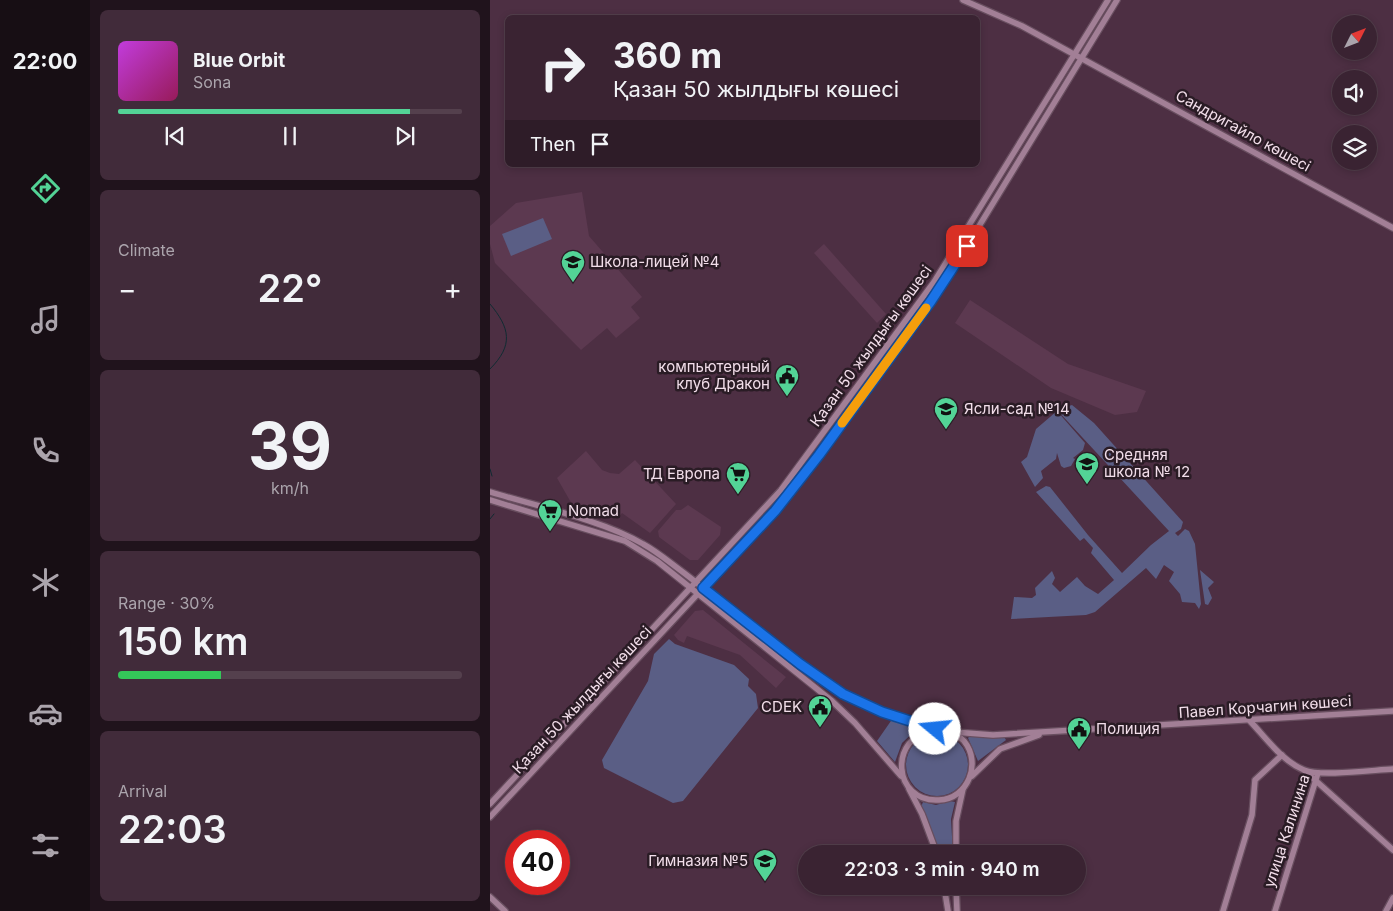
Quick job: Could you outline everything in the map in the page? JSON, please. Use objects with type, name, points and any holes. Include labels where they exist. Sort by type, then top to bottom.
[{"type":"street","points":[[963,0],[1000,15],[1073,54]]},
{"type":"street","name":"Қазан 50 жылдығы көшесі","points":[[490,804],[781,490],[934,282],[1108,0]]},
{"type":"street","name":"Қазан 50 жылдығы көшесі","points":[[490,817],[775,511],[819,455],[931,301],[1117,0]]},
{"type":"street","name":"Сандригайло көшесі","points":[[1073,54],[1393,228]]},
{"type":"street","points":[[1051,91],[1058,96]]},
{"type":"street","points":[[968,227],[975,232]]},
{"type":"street","points":[[811,449],[819,455]]},
{"type":"street","points":[[490,492],[628,536],[701,590],[832,700],[879,749],[914,792],[930,800],[949,798],[964,788]]},
{"type":"street","points":[[490,500],[625,541],[659,558]]},
{"type":"street","points":[[732,615],[843,694],[882,712],[935,729],[948,731],[964,742],[970,751],[972,771],[964,788],[956,821],[956,845]]},
{"type":"street","points":[[588,698],[596,704]]},
{"type":"street","name":"Павел Корчагин көшесі","points":[[948,731],[993,735],[1393,711]]},
{"type":"street","points":[[1250,721],[1282,755],[1316,780],[1393,850]]},
{"type":"street","points":[[934,845],[922,814],[901,770],[904,751],[916,735],[935,729]]},
{"type":"street","name":"Павел Корчагин көшесі","points":[[969,780],[1000,749],[1048,732]]},
{"type":"street","points":[[1223,911],[1252,815],[1255,780],[1282,755]]},
{"type":"street","name":"улица Калинина","points":[[1275,911],[1318,772],[1393,769]]},
{"type":"street","points":[[522,770],[528,776]]},
{"type":"street","points":[[1304,770],[1318,772]]},
{"type":"street","points":[[945,895],[948,911]]},
{"type":"street","points":[[956,895],[957,911]]},
{"type":"street","points":[[490,897],[505,911]]},
{"type":"street","points":[[1386,911],[1393,898]]},
{"type":"shaded area","name":"Школа-лицей №4","points":[[582,192],[589,236],[642,297],[631,307],[640,318],[616,338],[607,328],[581,350],[495,263],[490,244],[490,226],[516,203]]},
{"type":"shaded area","points":[[543,218],[552,239],[511,256],[502,234]]},
{"type":"shaded area","points":[[824,244],[886,314],[877,323],[814,253]]},
{"type":"shaded area","points":[[970,300],[1068,364],[1146,391],[1137,412],[1115,415],[1051,388],[955,323]]},
{"type":"shaded area","points":[[1072,405],[1094,423],[1183,522],[1181,529],[1175,533],[1178,536],[1185,529],[1189,531],[1195,544],[1201,604],[1199,609],[1195,603],[1182,602],[1180,594],[1169,581],[1174,572],[1164,565],[1156,579],[1146,568],[1095,612],[1086,615],[1011,619],[1014,597],[1032,598],[1036,595],[1035,588],[1052,571],[1055,578],[1052,584],[1060,592],[1077,577],[1085,586],[1098,594],[1114,580],[1091,553],[1093,548],[1084,538],[1080,541],[1036,492],[1046,486],[1050,487],[1088,535],[1122,573],[1151,545],[1169,531],[1057,410]]},
{"type":"shaded area","points":[[1057,411],[1085,443],[1083,450],[1073,458],[1075,459],[1071,466],[1064,468],[1061,466],[1057,453],[1056,459],[1041,471],[1043,478],[1035,487],[1021,462],[1027,457],[1036,429]]},
{"type":"shaded area","points":[[586,451],[602,470],[610,473],[619,474],[635,460],[676,504],[650,533],[622,513],[619,517],[600,509],[599,514],[573,506],[557,478]]},
{"type":"shaded area","points":[[688,505],[721,527],[720,535],[698,560],[690,560],[659,537],[658,531],[676,510],[681,510]]},
{"type":"shaded area","points":[[1200,570],[1214,582],[1208,588],[1212,598],[1208,605],[1205,604]]},
{"type":"shaded area","points":[[703,610],[786,677],[776,688],[740,655],[687,636],[684,643],[678,640],[674,635],[695,611]]},
{"type":"shaded area","points":[[669,639],[675,644],[734,665],[749,679],[748,686],[756,694],[758,708],[683,801],[673,803],[604,768],[602,760],[648,681],[654,654]]},
{"type":"shaded area","points":[[893,718],[918,725],[919,727],[902,743],[895,762],[877,741]]},
{"type":"shaded area","points":[[937,734],[949,737],[959,743],[965,753],[968,765],[965,777],[959,787],[949,793],[937,796],[925,793],[915,787],[909,777],[906,765],[909,753],[915,743],[925,737]]},
{"type":"shaded area","points":[[970,736],[1004,737],[1006,740],[978,761],[968,738]]},
{"type":"shaded area","points":[[950,801],[955,802],[951,819],[952,845],[936,845],[921,807],[923,802],[936,805]]},
{"type":"waterway","points":[[490,304],[502,321],[506,336],[503,352],[490,369]]},
{"type":"waterway","points":[[490,469],[492,476]]},
{"type":"waterway","points":[[490,519],[494,514]]},
{"type":"slow traffic","points":[[842,423],[926,308]]},
{"type":"place","name":"Школа-лицей №4","points":[[573,283]]},
{"type":"place","name":"компьютерный клуб Дракон","points":[[787,397]]},
{"type":"place","name":"Ясли-сад №14","points":[[946,430]]},
{"type":"place","name":"Средняя школа № 12","points":[[1087,485]]},
{"type":"place","name":"ТД Европа","points":[[738,495]]},
{"type":"place","name":"Nomad","points":[[550,532]]},
{"type":"place","name":"CDEK","points":[[820,728]]},
{"type":"place","name":"Полиция","points":[[1079,750]]},
{"type":"place","name":"Гимназия №5","points":[[765,882]]},
{"type":"route","points":[[935,729],[882,712],[843,694],[800,664],[703,588],[775,511],[819,455],[931,301],[967,246]]}]
